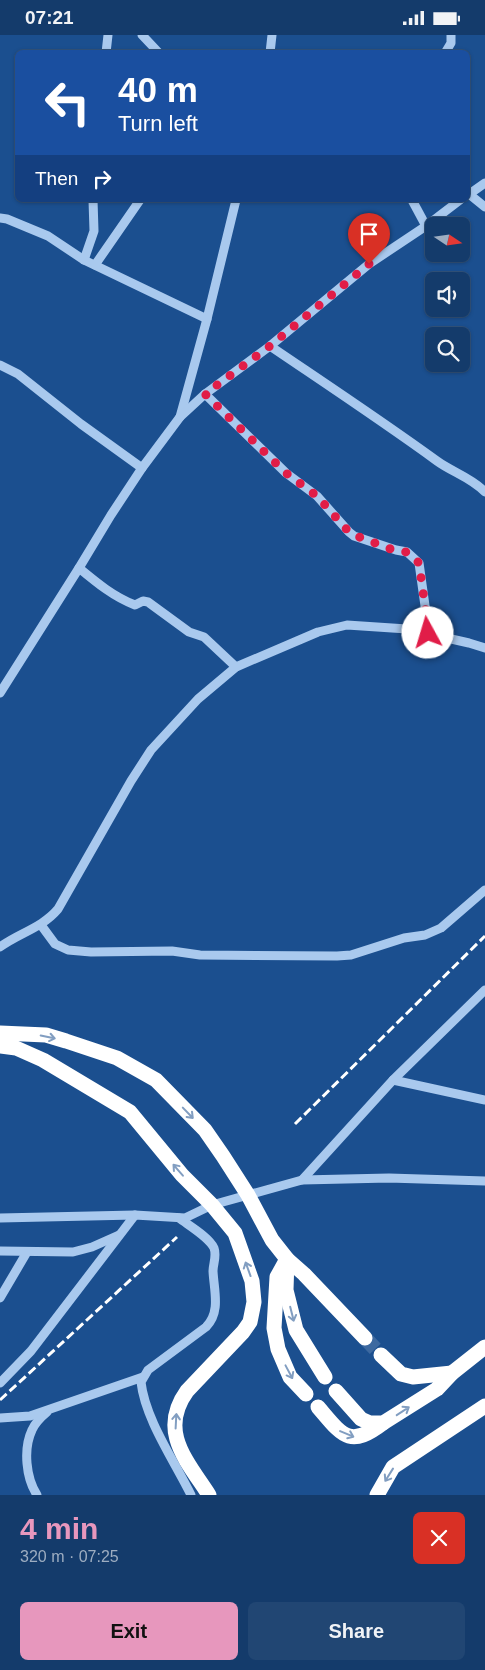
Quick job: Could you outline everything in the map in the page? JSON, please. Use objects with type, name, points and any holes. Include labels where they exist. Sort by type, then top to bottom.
[{"type":"highway","points":[[0,1033],[46,1035],[66,1041],[117,1058],[156,1080],[205,1130],[248,1195],[272,1240],[287,1259],[304,1273],[364,1338]]},
{"type":"highway","points":[[0,1046],[16,1048],[43,1060],[130,1112],[182,1175],[212,1205],[235,1233],[252,1281],[254,1302],[250,1321],[243,1332],[187,1391],[176,1413],[175,1426],[178,1448],[209,1495]]},
{"type":"highway","points":[[287,1259],[286,1290],[296,1330],[325,1377]]},
{"type":"highway","points":[[287,1259],[277,1277],[274,1328],[278,1349],[290,1377],[306,1394]]},
{"type":"highway","points":[[318,1407],[337,1429],[348,1436],[358,1438],[370,1433],[437,1389],[452,1373],[485,1347]]},
{"type":"highway","points":[[381,1355],[401,1374],[407,1376],[452,1373]]},
{"type":"highway","points":[[336,1391],[361,1419],[370,1423],[383,1423]]},
{"type":"highway","points":[[376,1495],[393,1467],[485,1405]]},
{"type":"street","points":[[106,50],[108,35]]},
{"type":"street","points":[[142,35],[156,50]]},
{"type":"street","points":[[446,50],[451,35]]},
{"type":"street","points":[[271,50],[274,36]]},
{"type":"street","points":[[470,193],[485,183]]},
{"type":"street","points":[[470,196],[485,207]]},
{"type":"street","points":[[84,259],[94,231],[93,202]]},
{"type":"street","points":[[95,265],[139,202]]},
{"type":"street","points":[[180,417],[207,319],[236,202]]},
{"type":"street","points":[[413,202],[425,224]]},
{"type":"street","points":[[444,202],[447,209]]},
{"type":"street","points":[[437,217],[457,202]]},
{"type":"street","points":[[0,218],[7,219],[48,236],[95,265],[207,319]]},
{"type":"street","points":[[0,693],[111,515],[142,468],[180,417],[205,394],[270,346],[369,264],[425,227]]},
{"type":"street","points":[[270,346],[485,492]]},
{"type":"street","points":[[0,365],[18,374],[142,468]]},
{"type":"street","points":[[205,394],[286,473],[317,496],[349,532],[396,551],[407,552],[419,563],[428,633]]},
{"type":"street","points":[[79,568],[103,588],[123,601],[135,605],[143,601],[148,602],[189,633],[204,637],[236,667]]},
{"type":"street","points":[[0,947],[11,939],[41,925],[58,909],[131,781],[151,750],[198,699],[236,667],[318,632],[347,625],[407,629],[485,649]]},
{"type":"street","points":[[41,925],[55,944],[68,950],[172,951],[200,955],[351,955],[404,938],[425,935],[435,931],[485,890]]},
{"type":"street","points":[[302,1180],[393,1080],[485,990]]},
{"type":"street","points":[[393,1080],[485,1100]]},
{"type":"street","points":[[0,1218],[135,1215],[191,1216],[212,1205],[302,1180],[389,1178],[485,1181]]},
{"type":"street","points":[[0,1383],[31,1351],[135,1215]]},
{"type":"street","points":[[179,1217],[210,1242],[214,1248],[216,1254],[213,1273],[216,1306],[211,1322],[148,1370],[141,1382],[157,1431],[191,1495]]},
{"type":"street","points":[[0,1251],[65,1253],[81,1251],[120,1235]]},
{"type":"street","points":[[0,1298],[27,1252]]},
{"type":"street","points":[[0,1418],[30,1416],[143,1377]]},
{"type":"street","points":[[37,1495],[32,1487],[27,1466],[28,1440],[39,1419],[49,1410]]},
{"type":"tunnel","points":[[365,1338],[381,1355]]},
{"type":"railway","points":[[295,1124],[485,936]]},
{"type":"railway","points":[[0,1400],[177,1237]]},
{"type":"route","points":[[369,264],[270,346],[205,394],[286,473],[317,496],[349,532],[396,551],[407,552],[419,563],[428,633]]}]
